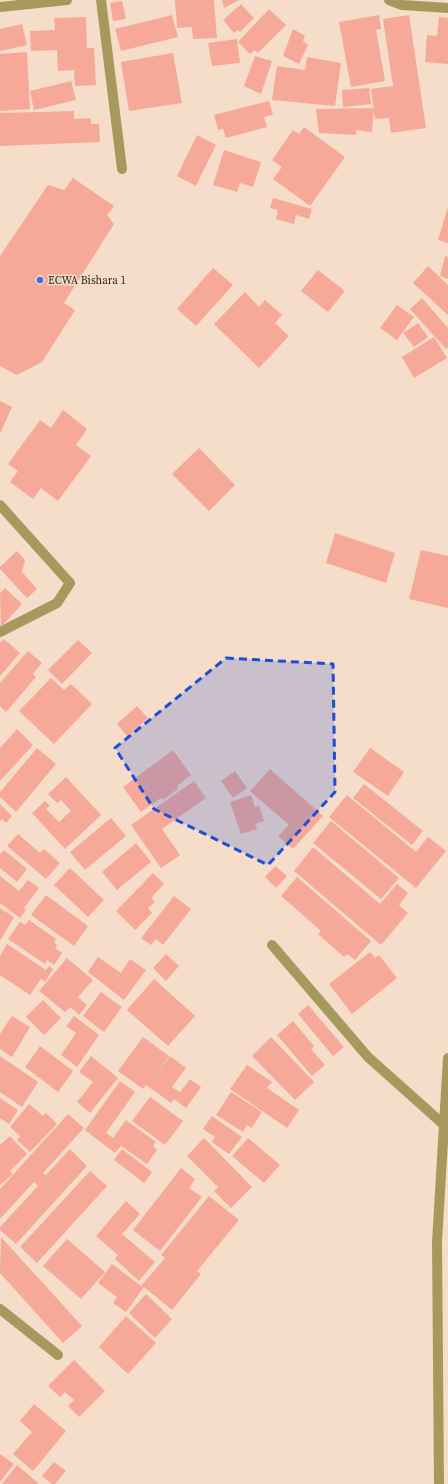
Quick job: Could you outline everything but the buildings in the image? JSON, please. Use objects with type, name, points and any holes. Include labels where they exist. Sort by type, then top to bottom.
[{"type":"street","points":[[0,7],[68,0]]},
{"type":"street","points":[[101,0],[122,169]]},
{"type":"street","points":[[389,0],[402,4],[448,8]]},
{"type":"street","points":[[0,505],[70,582],[57,602],[0,632]]},
{"type":"street","points":[[272,945],[368,1057],[443,1124]]},
{"type":"street","points":[[439,1484],[437,1242],[448,1058]]},
{"type":"street","points":[[0,1309],[58,1355]]},
{"type":"highlighted area","points":[[226,658],[333,664],[335,792],[268,865],[154,809],[115,748]]},
{"type":"place","name":"ECWA Bishara 1","points":[[40,280]]}]
